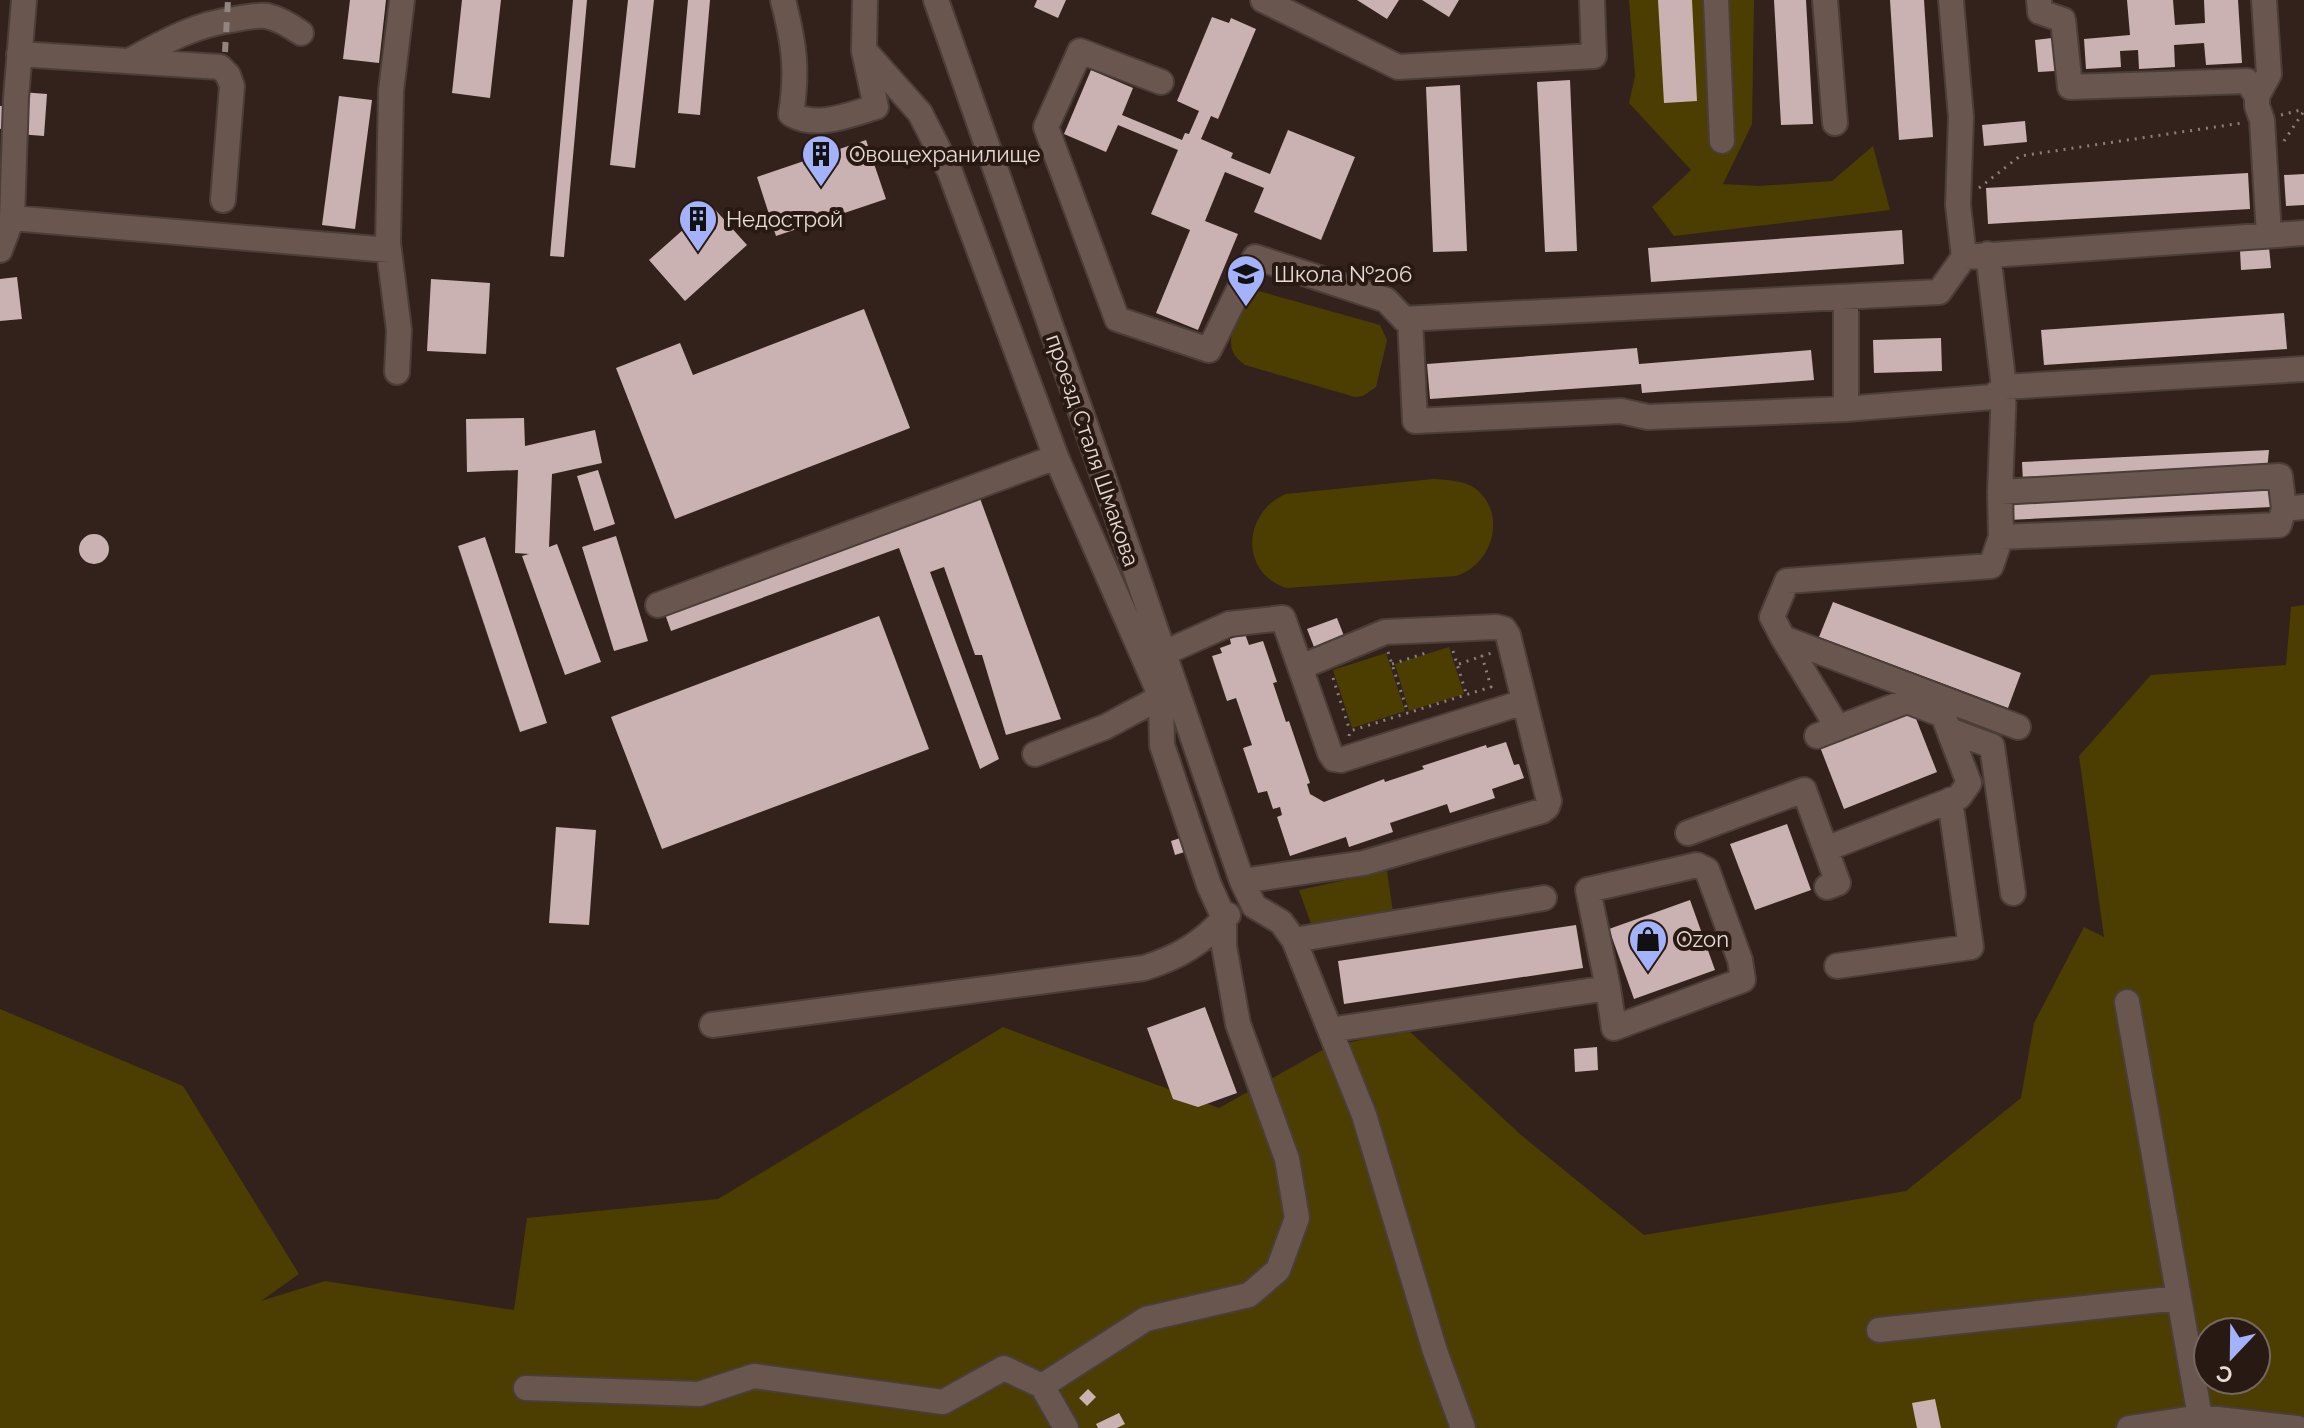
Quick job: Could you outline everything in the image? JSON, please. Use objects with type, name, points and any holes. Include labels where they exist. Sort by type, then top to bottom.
[{"type":"street","points":[[0,250],[12,218],[24,0]]},
{"type":"street","points":[[397,372],[399,330],[389,250],[391,91],[402,0]]},
{"type":"street","points":[[783,0],[794,44],[795,86],[791,114],[806,122],[835,119],[876,107],[864,50],[865,0]]},
{"type":"street","name":"проезд Сталя Шмакова","points":[[936,0],[1246,891]]},
{"type":"street","points":[[1263,0],[1398,67],[1594,56],[1592,0]]},
{"type":"street","points":[[1716,0],[1722,141]]},
{"type":"street","points":[[1825,0],[1835,123]]},
{"type":"street","points":[[1161,82],[1080,51],[1046,127],[1117,319],[1209,350],[1255,257],[1386,300],[1404,319],[1939,292],[1964,257],[1958,205],[1961,117],[1951,0]]},
{"type":"street","points":[[2039,0],[2040,12],[2063,20],[2070,87],[2247,81],[2257,96]]},
{"type":"street","points":[[2264,0],[2269,74],[2257,96],[2257,106],[2262,120],[2269,235]]},
{"type":"street","points":[[131,60],[184,31],[217,21],[268,16],[301,33]]},
{"type":"street","points":[[864,50],[920,113],[950,172],[1056,457],[1161,697],[1162,745],[1209,885],[1224,918],[1224,946],[1238,1024],[1287,1159],[1297,1218],[1278,1270],[1249,1295],[1146,1319],[1042,1386]]},
{"type":"street","points":[[19,54],[220,67],[228,75],[232,86],[223,200]]},
{"type":"street","points":[[12,218],[389,250]]},
{"type":"street","points":[[1964,257],[2304,233]]},
{"type":"street","points":[[1826,849],[1959,797],[1969,783],[1943,715],[1907,701],[1828,732],[1772,617],[1787,581],[1991,566],[2001,537],[2004,387],[1988,254]]},
{"type":"street","points":[[1846,297],[1846,409]]},
{"type":"street","points":[[1410,319],[1415,421],[1621,411],[1648,417],[1846,409],[1992,397],[2004,387],[2304,369]]},
{"type":"street","points":[[658,605],[1056,457]]},
{"type":"street","points":[[2000,492],[2280,476],[2294,508],[2279,525],[2001,537]]},
{"type":"street","points":[[1164,653],[1229,624],[1277,617],[1287,623],[1330,753],[1334,759],[1341,760],[1353,743],[1524,702]]},
{"type":"street","points":[[712,1025],[1144,968],[1166,961],[1209,936],[1246,891],[1364,863],[1547,807],[1549,801],[1504,629],[1385,632],[1301,667]]},
{"type":"street","points":[[1783,638],[2018,727]]},
{"type":"street","points":[[1035,754],[1105,727],[1161,697]]},
{"type":"street","points":[[1949,730],[1992,746],[2013,893]]},
{"type":"street","points":[[1688,833],[1804,790],[1838,883],[1827,887]]},
{"type":"street","points":[[1837,966],[1971,947],[1950,800]]},
{"type":"street","points":[[1703,866],[1740,960],[1743,980],[1614,1028],[1608,988],[1588,890],[1703,866]]},
{"type":"street","points":[[1246,891],[1260,911],[1281,922],[1294,940],[1364,1115],[1435,1351],[1463,1428]]},
{"type":"street","points":[[1294,940],[1544,898]]},
{"type":"street","points":[[1330,1030],[1608,988]]},
{"type":"street","points":[[2127,1002],[2200,1417]]},
{"type":"street","points":[[1879,1330],[2179,1298]]},
{"type":"street","points":[[526,1388],[699,1394],[754,1376],[943,1402],[1004,1368],[1042,1386],[1066,1428]]},
{"type":"street","points":[[2129,1428],[2200,1417],[2297,1428]]},
{"type":"path","points":[[1958,205],[2020,156],[2262,120],[2304,109]]},
{"type":"path","points":[[1451,645],[1467,695]]},
{"type":"path","points":[[1457,664],[1511,647]]},
{"type":"path","points":[[1392,664],[1436,650]]},
{"type":"path","points":[[1388,651],[1408,713]]},
{"type":"path","points":[[1326,656],[1353,743],[1408,713],[1491,687],[1482,656]]},
{"type":"shaded area","points":[[1629,0],[1754,0],[1752,124],[1723,184],[1759,186],[1832,181],[1873,146],[1890,210],[1674,236],[1652,207],[1691,170],[1629,103],[1635,76]]},
{"type":"shaded area","points":[[1255,290],[1380,325],[1387,340],[1376,387],[1363,396],[1355,397],[1242,363],[1232,350],[1231,336],[1242,306]]},
{"type":"shaded area","points":[[1433,479],[1471,486],[1486,500],[1491,512],[1492,538],[1487,550],[1469,570],[1456,576],[1286,588],[1260,569],[1252,542],[1255,527],[1261,514],[1286,494]]},
{"type":"shaded area","points":[[2304,605],[2304,1428],[0,1428],[0,1009],[183,1086],[299,1274],[261,1301],[325,1281],[514,1310],[527,1218],[718,1199],[1003,1027],[1219,1108],[1326,1048],[1407,1029],[1521,1135],[1644,1235],[1906,1191],[2021,1098],[2034,1023],[2084,927],[2104,937],[2079,756],[2151,675],[2286,665],[2291,607]]},
{"type":"shaded area","points":[[1449,647],[1464,694],[1409,711],[1395,664]]},
{"type":"shaded area","points":[[1386,653],[1405,711],[1352,728],[1333,670]]},
{"type":"shaded area","points":[[1387,871],[1393,912],[1311,924],[1299,890]]},
{"type":"building","points":[[350,0],[386,0],[379,63],[343,59]]},
{"type":"building","points":[[462,0],[501,0],[490,98],[452,93]]},
{"type":"building","points":[[573,0],[587,0],[564,257],[550,256]]},
{"type":"building","points":[[628,0],[654,0],[635,168],[610,165]]},
{"type":"building","points":[[688,0],[710,0],[700,115],[678,113]]},
{"type":"building","points":[[1037,0],[1066,0],[1058,18],[1034,7]]},
{"type":"building","points":[[1357,0],[1399,0],[1387,19]]},
{"type":"building","points":[[1422,0],[1459,0],[1449,17]]},
{"type":"building","points":[[1658,0],[1692,0],[1697,101],[1664,103]]},
{"type":"building","points":[[1774,0],[1806,0],[1813,124],[1781,125]]},
{"type":"building","points":[[1890,0],[1924,0],[1933,137],[1899,140]]},
{"type":"building","points":[[2127,0],[2173,0],[2175,25],[2205,23],[2204,0],[2238,0],[2242,63],[2206,65],[2204,43],[2174,45],[2175,67],[2139,69],[2138,50],[2120,51],[2121,67],[2086,69],[2084,39],[2130,35]]},
{"type":"building","points":[[1212,17],[1229,23],[1231,18],[1256,29],[1218,119],[1211,116],[1201,139],[1233,153],[1231,158],[1270,174],[1288,130],[1355,157],[1321,240],[1254,212],[1264,188],[1225,172],[1205,221],[1238,234],[1198,330],[1156,313],[1190,230],[1151,214],[1178,150],[1118,125],[1106,152],[1064,134],[1091,70],[1133,88],[1122,115],[1182,140],[1185,133],[1189,134],[1199,111],[1177,101]]},
{"type":"building","points":[[2052,38],[2055,71],[2038,72],[2035,40]]},
{"type":"building","points":[[1570,80],[1577,251],[1545,252],[1537,82]]},
{"type":"building","points":[[1460,85],[1467,251],[1433,252],[1426,87]]},
{"type":"building","points":[[21,92],[47,94],[44,136],[18,134]]},
{"type":"building","points":[[339,96],[372,100],[355,229],[322,225]]},
{"type":"building","points":[[0,106],[6,106],[3,128],[0,129]]},
{"type":"building","points":[[2025,121],[2027,142],[1984,146],[1982,125]]},
{"type":"building","name":"Овощехранилище","points":[[866,140],[886,199],[776,236],[757,177]]},
{"type":"building","points":[[2248,173],[2250,209],[1988,224],[1986,188]]},
{"type":"building","points":[[2304,174],[2304,205],[2286,206],[2284,175]]},
{"type":"building","name":"Недострой","points":[[711,205],[747,245],[685,301],[649,260]]},
{"type":"building","points":[[1902,230],[1904,264],[1651,282],[1648,248]]},
{"type":"building","points":[[2269,247],[2271,268],[2241,270],[2240,250]]},
{"type":"building","points":[[17,277],[22,319],[0,321],[0,279]]},
{"type":"building","points":[[431,279],[490,283],[486,354],[427,351]]},
{"type":"building","points":[[864,309],[910,428],[675,519],[616,368],[680,343],[693,375]]},
{"type":"building","points":[[2284,313],[2287,349],[2044,365],[2041,330]]},
{"type":"building","points":[[1941,338],[1942,371],[1874,373],[1873,340]]},
{"type":"building","points":[[1637,348],[1639,364],[1811,350],[1814,380],[1642,393],[1641,384],[1430,399],[1427,364]]},
{"type":"building","points":[[524,418],[525,446],[595,430],[602,463],[552,474],[549,547],[557,544],[601,662],[565,675],[522,556],[529,554],[515,553],[518,470],[467,472],[466,419]]},
{"type":"building","points":[[2269,450],[2267,471],[2023,483],[2022,462]]},
{"type":"building","points":[[598,470],[615,524],[594,531],[577,476]]},
{"type":"building","points":[[2270,486],[2271,507],[2008,520],[2007,499]]},
{"type":"building","points":[[978,493],[1061,719],[1006,735],[982,655],[975,655],[944,567],[930,572],[999,759],[980,769],[899,548],[671,631],[665,614]]},
{"type":"building","points":[[94,534],[105,538],[109,549],[105,560],[94,564],[83,560],[79,549],[83,538]]},
{"type":"building","points":[[616,536],[648,641],[614,651],[582,547]]},
{"type":"building","points":[[485,537],[547,723],[520,732],[458,546]]},
{"type":"building","points":[[1833,602],[2021,673],[2008,708],[1819,637]]},
{"type":"building","points":[[879,616],[929,749],[662,849],[611,717]]},
{"type":"building","points":[[1337,618],[1344,636],[1314,647],[1307,629]]},
{"type":"building","points":[[1245,634],[1249,645],[1263,641],[1277,682],[1273,683],[1310,783],[1307,784],[1310,794],[1324,802],[1384,779],[1385,782],[1424,769],[1422,766],[1486,745],[1487,748],[1506,742],[1514,765],[1519,764],[1524,778],[1492,789],[1495,798],[1450,813],[1447,804],[1390,823],[1393,832],[1349,847],[1346,837],[1290,856],[1277,817],[1282,815],[1280,807],[1273,809],[1267,791],[1258,793],[1243,748],[1252,745],[1236,698],[1227,701],[1212,656],[1222,653],[1220,648],[1231,644],[1230,639]]},
{"type":"building","points":[[1913,711],[1937,772],[1844,809],[1820,747]]},
{"type":"building","points":[[1787,824],[1811,890],[1755,910],[1730,844]]},
{"type":"building","points":[[556,827],[596,830],[589,925],[549,923]]},
{"type":"building","points":[[1190,835],[1194,849],[1175,855],[1171,841]]},
{"type":"building","points":[[1690,900],[1715,970],[1634,999],[1609,929]]},
{"type":"building","points":[[1576,925],[1583,968],[1344,1004],[1338,961]]},
{"type":"building","points":[[1205,1007],[1237,1093],[1198,1107],[1173,1099],[1147,1028]]},
{"type":"building","points":[[1597,1047],[1598,1070],[1575,1072],[1574,1049]]},
{"type":"building","points":[[1088,1389],[1096,1397],[1087,1406],[1079,1398]]},
{"type":"building","points":[[1935,1399],[1941,1428],[1917,1428],[1912,1403]]},
{"type":"building","points":[[1119,1413],[1125,1424],[1117,1428],[1098,1428],[1096,1424]]},
{"type":"railway","points":[[225,52],[228,0]]},
{"type":"place","name":"Овощехранилище","points":[[821,188]]},
{"type":"place","name":"Недострой","points":[[698,253]]},
{"type":"place","name":"Школа №206","points":[[1246,308]]},
{"type":"place","name":"Ozon","points":[[1648,973]]}]
